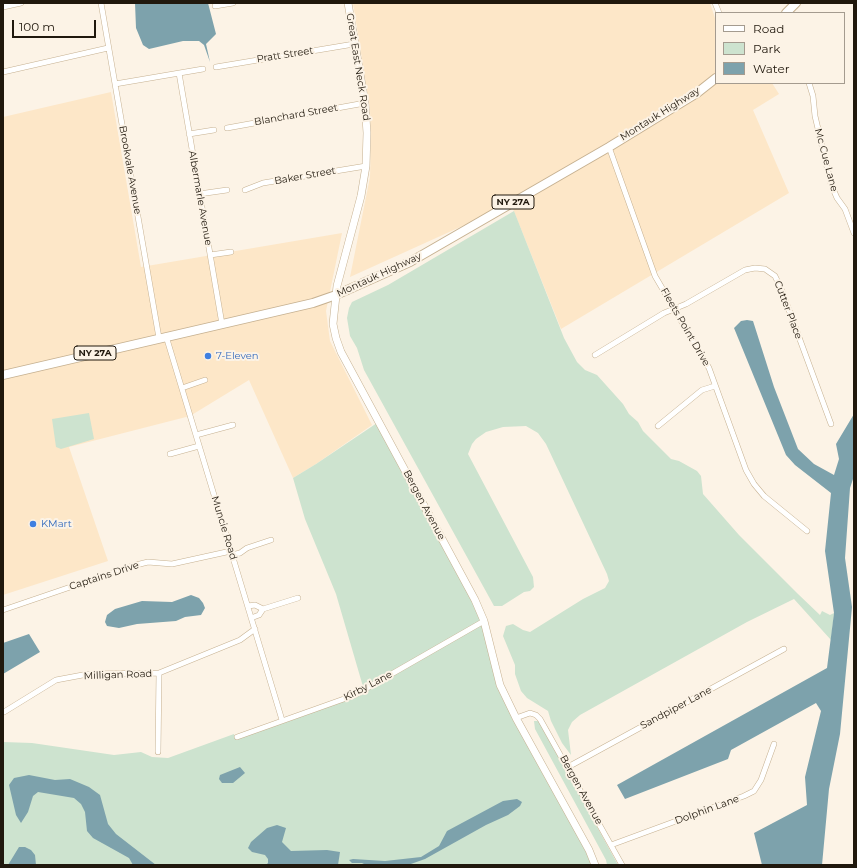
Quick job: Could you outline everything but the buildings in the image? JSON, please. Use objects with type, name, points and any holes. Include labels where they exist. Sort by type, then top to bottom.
[{"type":"main road","name":"Great East Neck Road","points":[[336,295],[360,202],[366,166],[367,133],[364,103],[348,3]]},
{"type":"main road","points":[[787,12],[796,3]]},
{"type":"main road","name":"Montauk Highway","points":[[3,375],[313,303],[336,295],[410,262],[609,146],[697,92],[715,79]]},
{"type":"main road","name":"Bergen Avenue","points":[[336,295],[333,324],[341,352],[475,600],[484,622],[500,685],[516,718],[589,850],[595,865]]},
{"type":"street","points":[[3,7],[21,3]]},
{"type":"street","name":"Brookvale Avenue","points":[[101,3],[108,48],[163,337]]},
{"type":"street","points":[[215,6],[233,3]]},
{"type":"street","name":"Pratt Street","points":[[216,67],[354,44]]},
{"type":"street","points":[[3,72],[108,48]]},
{"type":"street","points":[[115,84],[203,69]]},
{"type":"street","name":"Albermarle Avenue","points":[[179,73],[222,324]]},
{"type":"street","name":"Mc Cue Lane","points":[[808,84],[813,96],[815,116],[831,184],[837,198],[845,209],[854,233]]},
{"type":"street","name":"Blanchard Street","points":[[227,128],[364,103]]},
{"type":"street","points":[[189,134],[214,130]]},
{"type":"street","name":"Fleets Point Drive","points":[[609,146],[655,276],[709,368],[739,454],[754,484],[764,496],[807,531]]},
{"type":"street","name":"Baker Street","points":[[245,190],[263,183],[366,166]]},
{"type":"street","points":[[199,194],[227,190]]},
{"type":"street","points":[[210,255],[231,252]]},
{"type":"street","name":"Cutter Place","points":[[595,355],[664,313],[686,304],[745,270],[755,268],[766,269],[774,276],[782,291],[831,424]]},
{"type":"street","name":"Muncie Road","points":[[163,337],[182,388],[282,720]]},
{"type":"street","points":[[182,388],[205,380]]},
{"type":"street","points":[[658,426],[702,390],[715,386]]},
{"type":"street","points":[[196,435],[233,425]]},
{"type":"street","points":[[170,454],[199,446]]},
{"type":"street","name":"Captains Drive","points":[[3,610],[132,566],[148,562],[172,564],[232,553],[240,553],[247,548],[271,540]]},
{"type":"street","points":[[251,618],[259,615],[263,609],[298,598]]},
{"type":"street","points":[[248,606],[255,605],[263,609]]},
{"type":"street","name":"Kirby Lane","points":[[237,737],[355,695],[484,622]]},
{"type":"street","name":"Milligan Road","points":[[4,712],[56,680],[88,674],[159,673],[240,640],[254,629]]},
{"type":"street","name":"Sandpiper Lane","points":[[568,767],[784,649]]},
{"type":"street","points":[[158,752],[159,673]]},
{"type":"street","name":"Bergen Avenue","points":[[516,718],[530,713],[536,714],[568,767],[622,865]]},
{"type":"street","name":"Dolphin Lane","points":[[611,845],[744,796],[754,790],[761,780],[774,744]]},
{"type":"shaded area","points":[[353,3],[710,3],[715,18],[715,84],[773,84],[779,94],[753,110],[789,193],[561,329],[511,204],[350,277],[370,177],[370,109]]},
{"type":"shaded area","points":[[111,92],[141,267],[342,233],[326,311],[330,341],[372,425],[293,478],[249,380],[190,416],[69,447],[108,561],[3,595],[3,117]]},
{"type":"green space","points":[[514,211],[564,338],[577,362],[585,370],[597,375],[623,404],[629,414],[638,422],[643,431],[671,459],[679,461],[697,471],[701,476],[703,494],[739,535],[798,594],[820,615],[822,611],[830,615],[834,613],[831,640],[794,599],[747,622],[580,715],[572,722],[568,730],[571,755],[562,743],[551,721],[548,711],[527,698],[521,691],[515,674],[515,665],[503,636],[506,626],[513,624],[530,632],[583,599],[605,588],[609,581],[546,444],[538,433],[526,426],[503,427],[486,432],[476,439],[468,454],[533,577],[534,587],[530,591],[524,592],[502,606],[494,606],[364,370],[357,348],[350,336],[347,318],[352,302],[388,285]]},
{"type":"green space","points":[[89,413],[94,439],[61,449],[56,447],[52,419]]},
{"type":"green space","points":[[380,421],[475,600],[500,685],[595,865],[3,865],[3,742],[32,743],[114,755],[141,752],[152,757],[168,758],[234,734],[235,737],[364,690],[336,594],[305,519],[293,478]]},
{"type":"green space","points":[[534,721],[539,721],[618,865],[607,865],[606,860],[535,729]]},
{"type":"water","points":[[135,3],[208,3],[216,34],[206,44],[210,62],[204,45],[199,41],[183,41],[149,49],[143,45],[136,28]]},
{"type":"water","points":[[741,321],[753,321],[774,387],[798,449],[814,464],[834,475],[839,459],[836,444],[854,414],[854,476],[850,488],[845,558],[852,607],[840,734],[829,789],[822,865],[762,865],[754,833],[807,805],[805,777],[821,711],[816,703],[731,750],[728,759],[625,799],[617,785],[827,668],[834,613],[825,551],[831,493],[795,465],[786,455],[734,328]]},
{"type":"water","points":[[191,595],[199,598],[203,603],[205,608],[201,615],[185,617],[176,621],[137,624],[119,628],[107,626],[105,622],[107,615],[115,609],[142,601],[172,602]]},
{"type":"water","points":[[29,634],[40,652],[3,674],[3,643]]},
{"type":"water","points":[[240,767],[245,773],[233,783],[222,783],[219,779],[220,775]]},
{"type":"water","points":[[29,775],[55,780],[70,779],[89,787],[100,795],[108,824],[116,834],[156,865],[133,865],[129,858],[93,838],[87,831],[85,812],[81,804],[74,798],[38,792],[33,796],[28,812],[21,823],[16,815],[9,785],[14,778]]},
{"type":"water","points":[[517,799],[522,802],[520,806],[508,815],[486,825],[425,859],[408,865],[366,865],[362,863],[352,863],[349,860],[385,861],[421,857],[439,846],[447,831],[503,801]]},
{"type":"water","points":[[277,825],[286,828],[282,842],[291,851],[327,850],[340,852],[338,865],[266,865],[268,863],[268,859],[265,855],[252,852],[248,848],[251,842],[267,828]]},
{"type":"water","points":[[19,847],[25,847],[31,850],[35,855],[36,865],[8,865]]},
{"type":"place","name":"7-Eleven","points":[[208,356]]},
{"type":"place","name":"KMart","points":[[33,524]]}]
